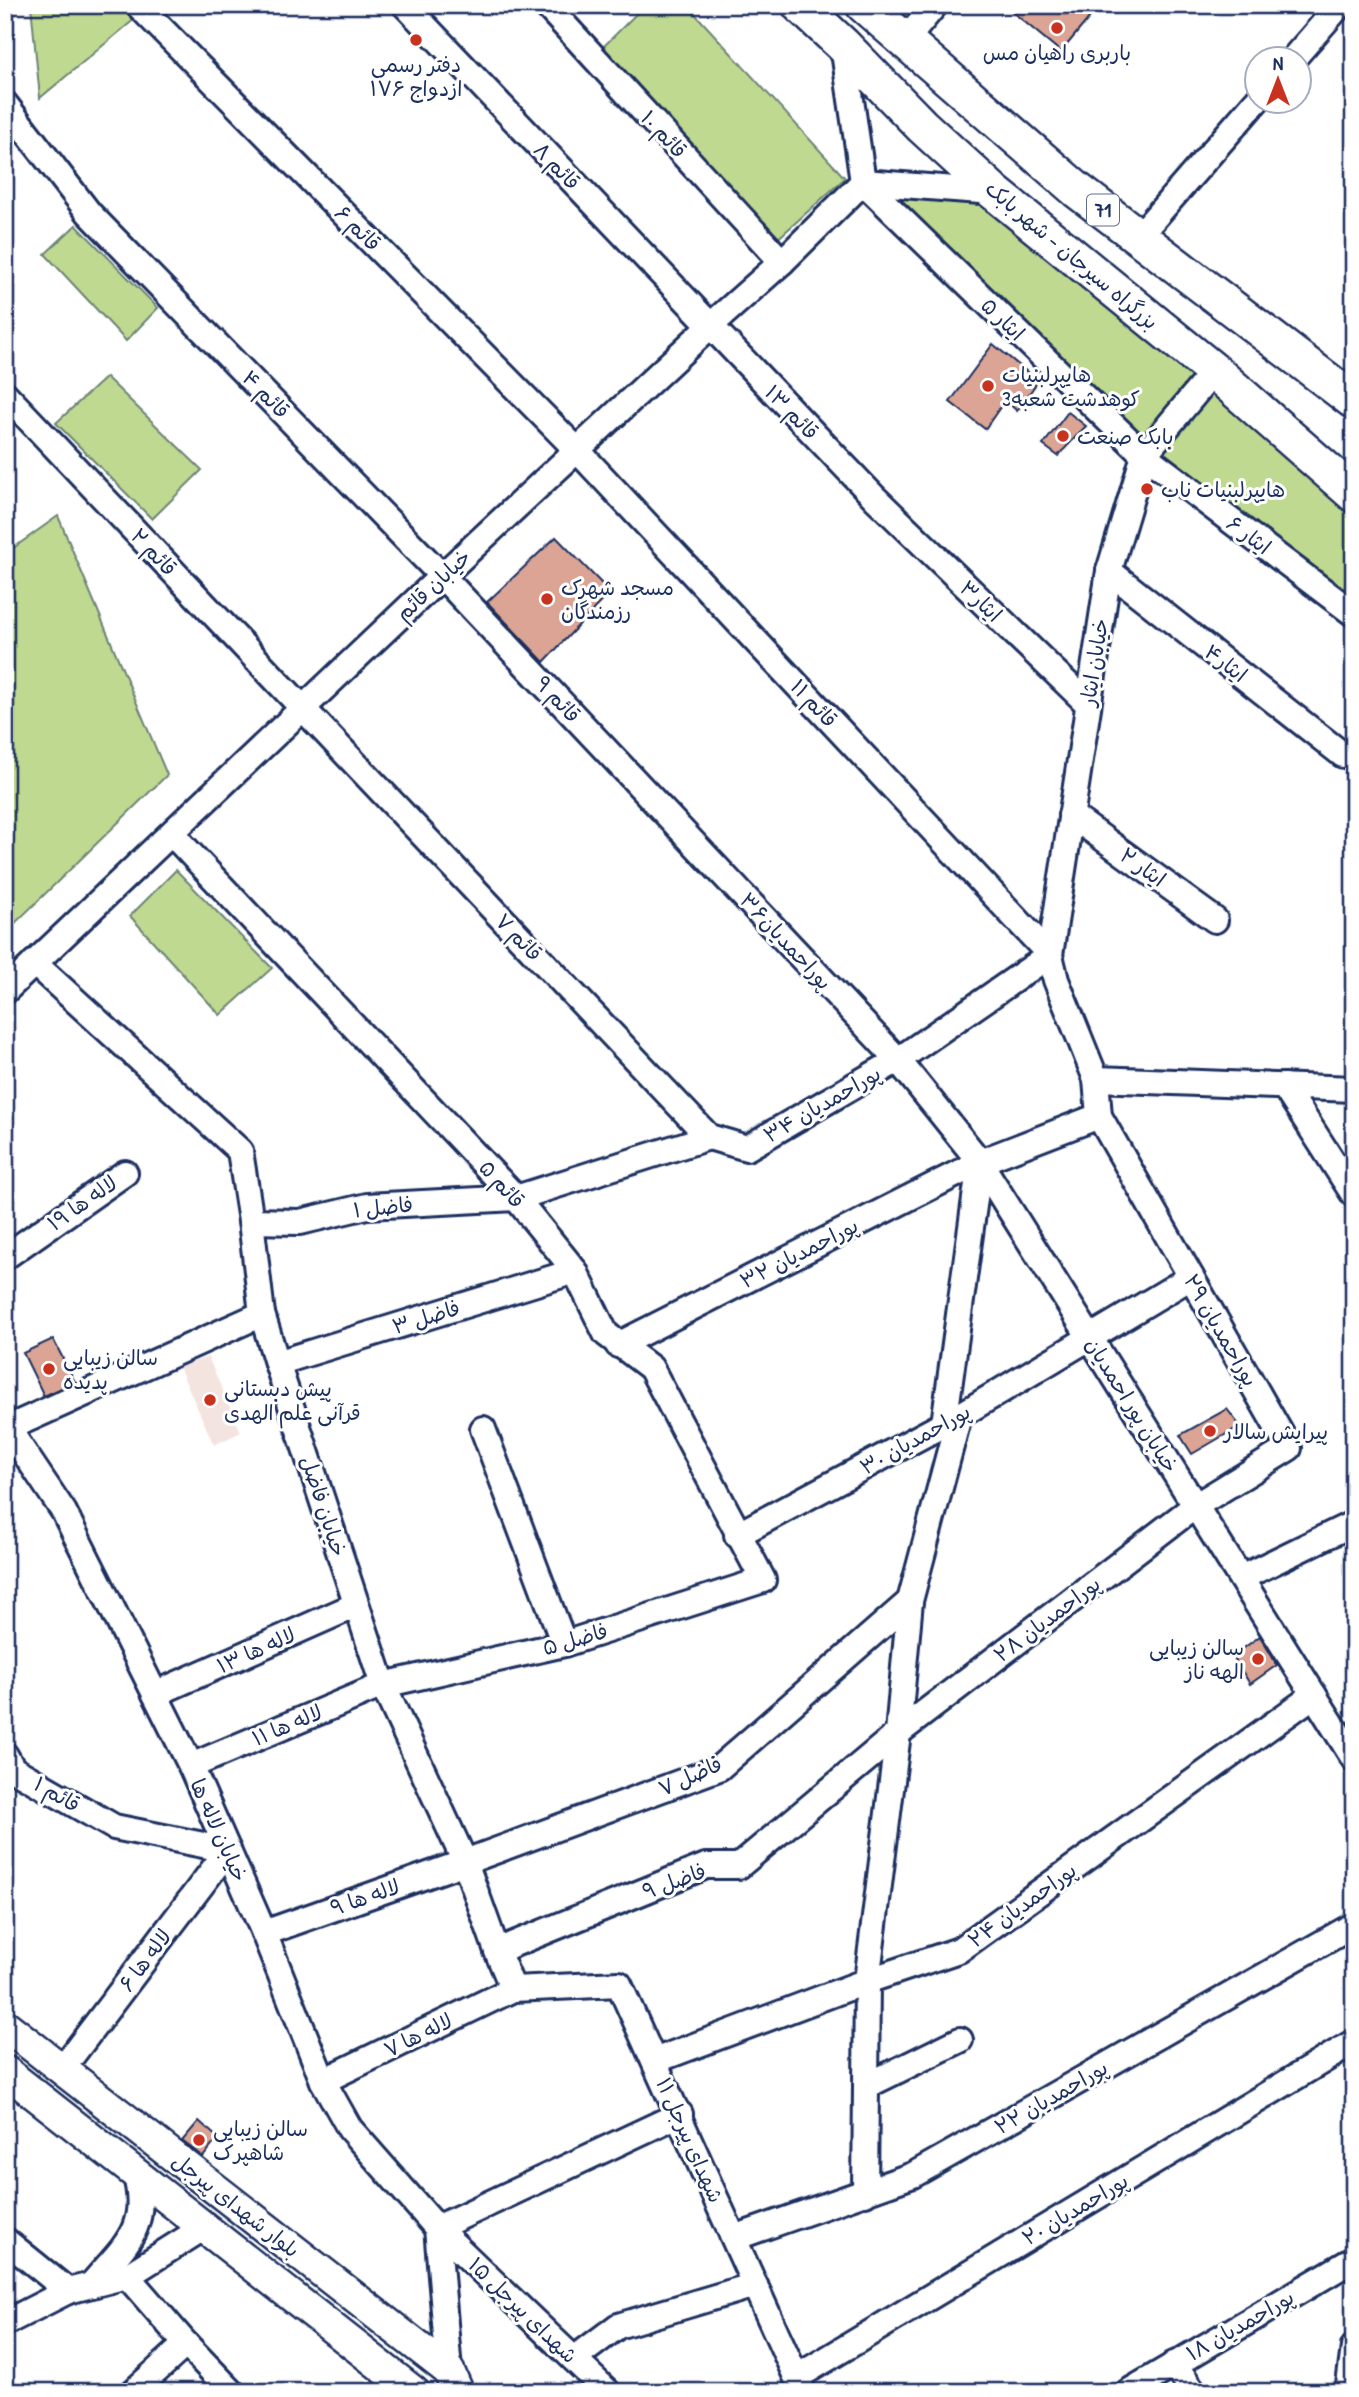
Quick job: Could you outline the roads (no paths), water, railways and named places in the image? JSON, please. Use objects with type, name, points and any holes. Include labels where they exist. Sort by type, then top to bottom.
[{"type":"highway","name":"بزرگراه سیرجان - شهر بابک","points":[[800,5],[922,126],[994,192],[1349,482]]},
{"type":"highway","name":"71","points":[[864,5],[1077,190],[1354,401]]},
{"type":"main road","name":"بلوار شهدای پیرجل","points":[[5,2025],[453,2381]]},
{"type":"main road","name":"بلوار شهدای پیرجل","points":[[5,2071],[414,2392]]},
{"type":"street","name":"قائم ۶","points":[[138,5],[577,450]]},
{"type":"street","name":"قائم ۸","points":[[405,5],[710,326]]},
{"type":"street","name":"قائم ۱۰","points":[[546,5],[782,262]]},
{"type":"street","points":[[905,41],[935,5]]},
{"type":"street","points":[[1304,46],[1340,5]]},
{"type":"street","points":[[843,45],[863,182],[994,192]]},
{"type":"street","name":"قائم ۴","points":[[5,104],[89,212],[442,576]]},
{"type":"street","points":[[1138,237],[1244,115]]},
{"type":"street","name":"خیابان قائم","points":[[5,991],[442,576],[782,262],[863,182]]},
{"type":"street","name":"ایثار ۵","points":[[863,182],[1144,455]]},
{"type":"street","name":"قائم ۱۳","points":[[710,326],[875,498]]},
{"type":"street","name":"خیابان ایثار","points":[[1099,1116],[1096,1079],[1056,980],[1050,955],[1088,704],[1109,571],[1144,455],[1214,371]]},
{"type":"street","name":"قائم ۲","points":[[5,394],[303,710]]},
{"type":"street","name":"قائم ۱۱","points":[[577,450],[1050,955]]},
{"type":"street","name":"ایثار ۶","points":[[1144,455],[1354,614]]},
{"type":"street","name":"ایثار۳","points":[[875,498],[1088,704]]},
{"type":"street","name":"ایثار۴","points":[[1109,571],[1343,755]]},
{"type":"street","name":"قائم ۹","points":[[442,576],[674,821]]},
{"type":"street","name":"قائم ۷","points":[[303,710],[709,1137]]},
{"type":"street","name":"ایثار ۲","points":[[1071,815],[1215,920]]},
{"type":"street","name":"پوراحمدیان۳۶","points":[[674,821],[898,1060]]},
{"type":"street","name":"قائم ۵","points":[[172,834],[516,1198],[575,1271],[606,1334],[651,1368],[763,1580]]},
{"type":"street","name":"پوراحمدیان ۳۴","points":[[709,1137],[747,1148],[898,1060],[1050,955]]},
{"type":"street","name":"خیابان فاضل","points":[[34,964],[240,1150],[262,1314],[277,1363],[383,1685],[465,1862],[513,1989]]},
{"type":"street","name":"خیابان پور احمدیان","points":[[898,1060],[980,1162],[1354,1759]]},
{"type":"street","points":[[1096,1079],[1354,1089]]},
{"type":"street","points":[[1284,1086],[1354,1195]]},
{"type":"street","name":"پوراحمدیان ۳۲","points":[[618,1345],[980,1162],[1099,1116]]},
{"type":"street","name":"پوراحمدیان ۲۹","points":[[1099,1116],[1289,1448],[1195,1506]]},
{"type":"street","name":"فاضل ۱","points":[[251,1221],[300,1222],[367,1206],[516,1198],[709,1137]]},
{"type":"street","points":[[865,2193],[867,1981],[898,1733],[910,1601],[951,1420],[980,1162]]},
{"type":"street","name":"لاله ها ۱۹","points":[[5,1257],[125,1173]]},
{"type":"street","name":"فاضل ۳","points":[[277,1363],[575,1271]]},
{"type":"street","name":"پوراحمدیان ۳۰","points":[[737,1535],[951,1420],[1191,1277]]},
{"type":"street","points":[[7,1426],[262,1314]]},
{"type":"street","name":"خیابان لاله ها","points":[[7,1426],[64,1512],[191,1766],[264,1933],[323,2081],[350,2129],[437,2228]]},
{"type":"street","points":[[483,1429],[564,1644]]},
{"type":"street","name":"پوراحمدیان ۲۸","points":[[898,1733],[1195,1506]]},
{"type":"street","points":[[1241,1578],[1354,1522]]},
{"type":"street","name":"فاضل ۵","points":[[383,1685],[564,1644],[763,1580]]},
{"type":"street","name":"فاضل ۷","points":[[465,1862],[719,1768],[910,1601]]},
{"type":"street","name":"لاله ها ۱۳","points":[[155,1694],[356,1605]]},
{"type":"street","name":"لاله ها ۱۱","points":[[191,1766],[383,1685]]},
{"type":"street","name":"پوراحمدیان ۲۴","points":[[654,2061],[867,1981],[959,1950],[1314,1695]]},
{"type":"street","name":"فاضل ۹","points":[[497,1951],[706,1866],[740,1866],[898,1733]]},
{"type":"street","name":"قائم ۱","points":[[5,1755],[13,1769],[114,1828],[228,1850]]},
{"type":"street","name":"لاله ها ۶","points":[[62,2069],[228,1850]]},
{"type":"street","name":"لاله ها ۹","points":[[264,1933],[465,1862]]},
{"type":"street","name":"پوراحمدیان ۲۲","points":[[734,2238],[913,2175],[1354,1925]]},
{"type":"street","name":"شهدای پیرجل ۱۱","points":[[513,1989],[619,1984],[800,2384]]},
{"type":"street","name":"لاله ها ۷","points":[[323,2081],[513,1989]]},
{"type":"street","points":[[866,2086],[960,2040]]},
{"type":"street","name":"پوراحمدیان ۲۰","points":[[800,2384],[1354,2042]]},
{"type":"street","points":[[453,2381],[437,2228],[680,2114]]},
{"type":"street","points":[[80,2288],[135,2231],[141,2208],[141,2192],[135,2174]]},
{"type":"street","points":[[5,2323],[80,2288],[127,2276],[203,2228]]},
{"type":"street","name":"شهدای پیرجل ۱۵","points":[[437,2228],[608,2392]]},
{"type":"street","points":[[5,2240],[80,2288]]},
{"type":"street","name":"پوراحمدیان ۱۸","points":[[1128,2392],[1354,2259]]},
{"type":"street","points":[[127,2276],[232,2392]]},
{"type":"street","points":[[574,2360],[618,2326],[755,2285]]},
{"type":"street","points":[[133,2392],[186,2343]]},
{"type":"street","points":[[1348,2392],[1354,2347]]},
{"type":"street","points":[[1174,2364],[1194,2392]]},
{"type":"place","name":"باربری راهیان مس","points":[[1057,28]]},
{"type":"place","name":"دفتر رسمی ازدواج ۱۷۶","points":[[416,40]]},
{"type":"place","name":"هایپرلبنیات کوهدشت شعبه3","points":[[988,386]]},
{"type":"place","name":"بابک صنعت","points":[[1063,436]]},
{"type":"place","name":"هایپرلبنیات ناب","points":[[1147,489]]},
{"type":"place","name":"مسجد شهرک رزمندگان","points":[[547,599]]},
{"type":"place","name":"سالن زیبایی پدیده","points":[[49,1369]]},
{"type":"place","name":"پیش دبستانی قرآنی علم الهدی","points":[[210,1400]]},
{"type":"place","name":"پیرایش سالار","points":[[1210,1431]]},
{"type":"place","name":"سالن زیبایی الهه ناز","points":[[1258,1659]]},
{"type":"place","name":"سالن زیبایی شاهپرک","points":[[199,2140]]}]
